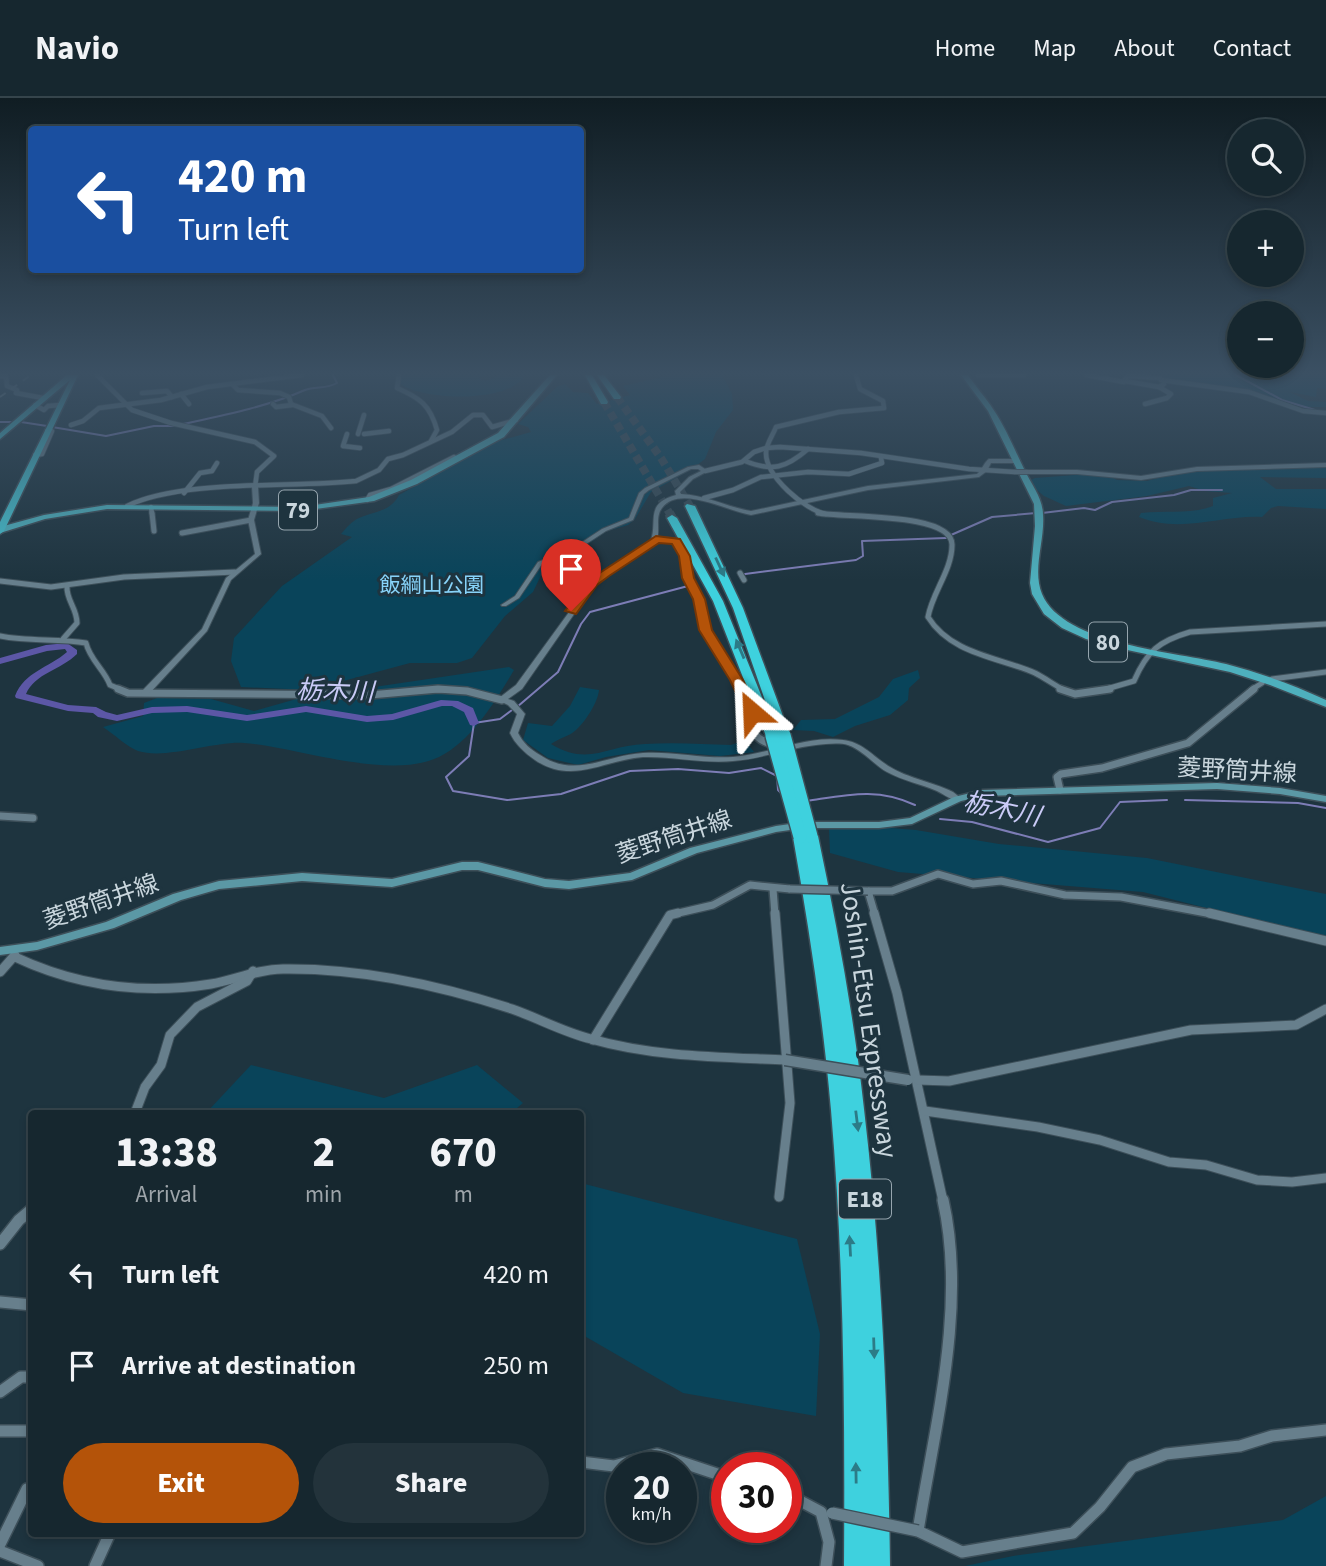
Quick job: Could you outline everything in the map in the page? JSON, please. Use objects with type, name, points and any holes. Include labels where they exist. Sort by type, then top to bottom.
[{"type":"highway","points":[[0,530],[41,444]]},
{"type":"highway","name":"Joshin-Etsu Expressway","points":[[690,506],[738,608],[780,740],[842,996],[866,1214],[876,1385],[878,1566]]},
{"type":"highway","name":"Joshin-Etsu Expressway","points":[[672,518],[718,601],[780,740]]},
{"type":"highway","name":"Joshin-Etsu Expressway","points":[[805,836],[843,1137],[853,1295],[856,1566]]},
{"type":"main road","name":"79","points":[[0,530],[78,511],[127,506],[309,509],[367,500],[414,482],[486,444]]},
{"type":"main road","name":"80","points":[[1006,444],[1038,504],[1040,517],[1035,575],[1040,603],[1059,621],[1079,632],[1103,640],[1242,672],[1326,704]]},
{"type":"main road","name":"菱野筒井線","points":[[0,951],[16,954],[110,925],[177,897],[219,885],[302,877],[392,883],[458,867],[478,866],[545,883],[569,885],[632,876],[694,850],[776,829],[804,825],[879,825],[912,821],[958,799],[998,791],[1217,786],[1326,799]]},
{"type":"street","points":[[145,693],[205,630],[226,582],[258,552],[251,520],[255,509],[257,472],[274,456],[255,444]]},
{"type":"street","points":[[344,444],[343,446],[360,448]]},
{"type":"street","points":[[127,506],[135,501],[184,494],[356,481],[379,470],[388,459],[427,444]]},
{"type":"street","points":[[769,444],[766,448],[774,475],[800,502],[814,512],[930,523],[949,533],[952,537],[947,567],[936,589],[928,617],[938,630],[972,653],[1031,672],[1065,692],[1080,694],[1134,681],[1139,662],[1149,651],[1163,641],[1187,633],[1211,628],[1326,624]]},
{"type":"street","points":[[679,497],[677,492],[681,487],[705,471],[744,461],[766,448],[808,449],[985,470],[1016,466]]},
{"type":"street","points":[[744,461],[771,469],[792,465],[808,449]]},
{"type":"street","points":[[367,500],[370,495],[391,489],[454,457]]},
{"type":"street","points":[[704,498],[733,490],[761,477],[808,472],[849,474],[882,463],[881,458]]},
{"type":"street","points":[[656,540],[655,517],[660,506],[679,497],[704,498],[744,512],[868,488],[979,474],[985,470],[989,461],[1016,466],[1027,472],[1077,472],[1141,478],[1196,469],[1326,465]]},
{"type":"street","points":[[184,494],[200,473],[212,471],[217,463]]},
{"type":"street","points":[[503,605],[517,597],[540,563],[575,549],[595,535],[631,519],[642,493],[647,489],[690,468],[699,467],[705,471]]},
{"type":"street","points":[[151,507],[154,531]]},
{"type":"street","points":[[182,533],[251,520]]},
{"type":"street","points":[[502,700],[519,687],[593,583],[656,540],[676,541],[685,556],[706,630],[737,680],[752,712],[755,721],[751,727],[758,740],[851,743],[889,770],[947,792],[958,799]]},
{"type":"street","points":[[0,581],[40,587],[67,586],[124,577],[235,572]]},
{"type":"street","points":[[740,573],[744,580]]},
{"type":"street","points":[[63,639],[71,633],[76,619],[75,606],[66,596],[67,586]]},
{"type":"street","points":[[0,636],[24,641],[63,639],[86,643],[89,655],[104,670],[110,685],[117,691],[357,695],[438,689],[467,691],[511,703],[521,714],[514,733],[516,739],[536,757],[555,768],[576,770],[639,755],[733,759],[780,740]]},
{"type":"street","points":[[1272,679],[1326,671]]},
{"type":"street","points":[[1060,790],[1057,777],[1061,774],[1102,768],[1188,743],[1236,701],[1262,683]]},
{"type":"street","points":[[0,816],[33,818]]},
{"type":"street","points":[[593,1040],[670,915],[713,905],[750,884],[773,889],[892,891],[938,874],[973,884],[1001,881],[1065,895],[1121,897],[1200,911],[1326,941]]},
{"type":"street","points":[[773,889],[790,1103],[779,1197]]},
{"type":"street","points":[[868,891],[897,993],[913,1080],[925,1111],[949,1227],[951,1322],[918,1531]]},
{"type":"street","points":[[0,972],[16,954],[91,984],[130,989],[186,988],[217,983],[253,971],[346,971],[415,981],[514,1010],[542,1024],[593,1040],[669,1053],[785,1060],[913,1080],[949,1081],[1191,1030],[1296,1025],[1326,1009]]},
{"type":"street","points":[[136,1110],[145,1087],[160,1065],[170,1035],[197,1007],[247,981],[253,971]]},
{"type":"street","points":[[925,1111],[1038,1127],[1100,1140],[1170,1163],[1206,1165],[1257,1180],[1292,1182],[1326,1178]]},
{"type":"street","points":[[0,1244],[28,1212]]},
{"type":"street","points":[[0,1301],[28,1304]]},
{"type":"street","points":[[0,1392],[21,1377],[28,1377]]},
{"type":"street","points":[[802,1500],[832,1513],[918,1531],[962,1552],[1073,1533],[1100,1507],[1132,1467],[1166,1454],[1240,1447],[1272,1436],[1326,1430]]},
{"type":"street","points":[[0,1431],[28,1431]]},
{"type":"street","points":[[584,1462],[614,1466],[657,1454],[711,1472]]},
{"type":"street","points":[[0,1544],[28,1489]]},
{"type":"street","points":[[802,1502],[821,1512],[829,1542],[826,1566]]},
{"type":"street","points":[[95,1566],[108,1537]]},
{"type":"street","points":[[0,1551],[38,1566]]},
{"type":"green space","name":"飯綱山公園","points":[[492,444],[711,444],[705,459],[651,492],[635,519],[628,525],[607,531],[581,549],[546,565],[533,592],[505,616],[472,658],[457,663],[410,663],[310,690],[241,687],[231,661],[234,638],[282,586],[352,537],[341,534],[347,527],[359,518],[387,508],[399,495]]},
{"type":"green space","points":[[1326,467],[1326,478],[1260,477],[1276,489],[1326,489],[1326,509],[1278,506],[1271,508],[1262,517],[1185,524],[1154,522],[1139,517],[1141,513],[1204,509],[1213,506],[1213,498],[1232,493],[1205,491],[1189,486],[1147,496],[1066,506],[1044,496],[1027,482],[1035,478],[1089,474],[1107,475],[1117,480],[1147,481],[1187,470]]},
{"type":"green space","points":[[509,667],[514,670],[472,731],[451,750],[439,757],[418,763],[369,764],[244,743],[149,753],[134,749],[103,727],[143,716],[144,703],[157,698],[211,699],[254,711],[300,698]]},
{"type":"green space","points":[[918,670],[920,678],[909,688],[908,700],[890,715],[855,726],[833,737],[814,731],[793,730],[801,720],[835,719],[879,697],[893,679]]},
{"type":"green space","points":[[580,687],[599,690],[598,695],[580,726],[551,744],[564,751],[587,754],[632,745],[731,745],[745,740],[754,752],[720,756],[649,750],[578,765],[548,758],[523,740],[528,723],[552,726],[570,706]]},
{"type":"green space","points":[[864,826],[916,830],[999,844],[1147,858],[1326,894],[1326,938],[1143,892],[898,872],[830,853],[829,829]]},
{"type":"green space","points":[[251,1065],[384,1098],[477,1065],[523,1103],[515,1110],[209,1110]]},
{"type":"green space","points":[[584,1184],[797,1239],[820,1334],[816,1416],[683,1393],[584,1336]]},
{"type":"green space","points":[[1326,1496],[1326,1566],[965,1566],[1013,1556],[1283,1520]]},
{"type":"waterway","points":[[1042,513],[1084,508],[1095,510],[1112,502],[1174,495],[1191,490],[1222,490]]},
{"type":"waterway","points":[[951,535],[992,517],[1036,513]]},
{"type":"waterway","points":[[745,574],[856,560],[863,556],[862,541],[946,538]]},
{"type":"waterway","points":[[517,707],[558,672],[581,624],[590,612],[688,586]]},
{"type":"waterway","name":"栃木川","points":[[0,661],[46,648],[67,646],[73,652],[33,677],[20,696],[68,708],[96,710],[102,715],[117,718],[152,710],[187,709],[247,718],[306,709],[367,719],[393,717],[441,703],[454,703],[469,710],[474,723]]},
{"type":"waterway","name":"栃木川","points":[[512,710],[500,719],[474,723],[469,756],[446,777],[453,791],[507,800],[561,794],[630,771],[678,769],[729,773],[761,768],[777,776],[778,790],[782,794]]},
{"type":"waterway","name":"栃木川","points":[[807,801],[875,794],[915,805]]},
{"type":"waterway","name":"栃木川","points":[[940,819],[972,822],[1048,842],[1100,828],[1120,802],[1167,800]]},
{"type":"waterway","name":"栃木川","points":[[1185,800],[1298,803],[1326,808]]},
{"type":"tunnel","points":[[628,444],[670,514]]},
{"type":"tunnel","points":[[651,444],[690,506]]},
{"type":"tunnel","points":[[669,513],[672,518]]},
{"type":"route","points":[[571,611],[604,573],[656,540],[676,541],[685,556],[688,578],[699,599],[706,630],[737,680],[752,712]]}]
